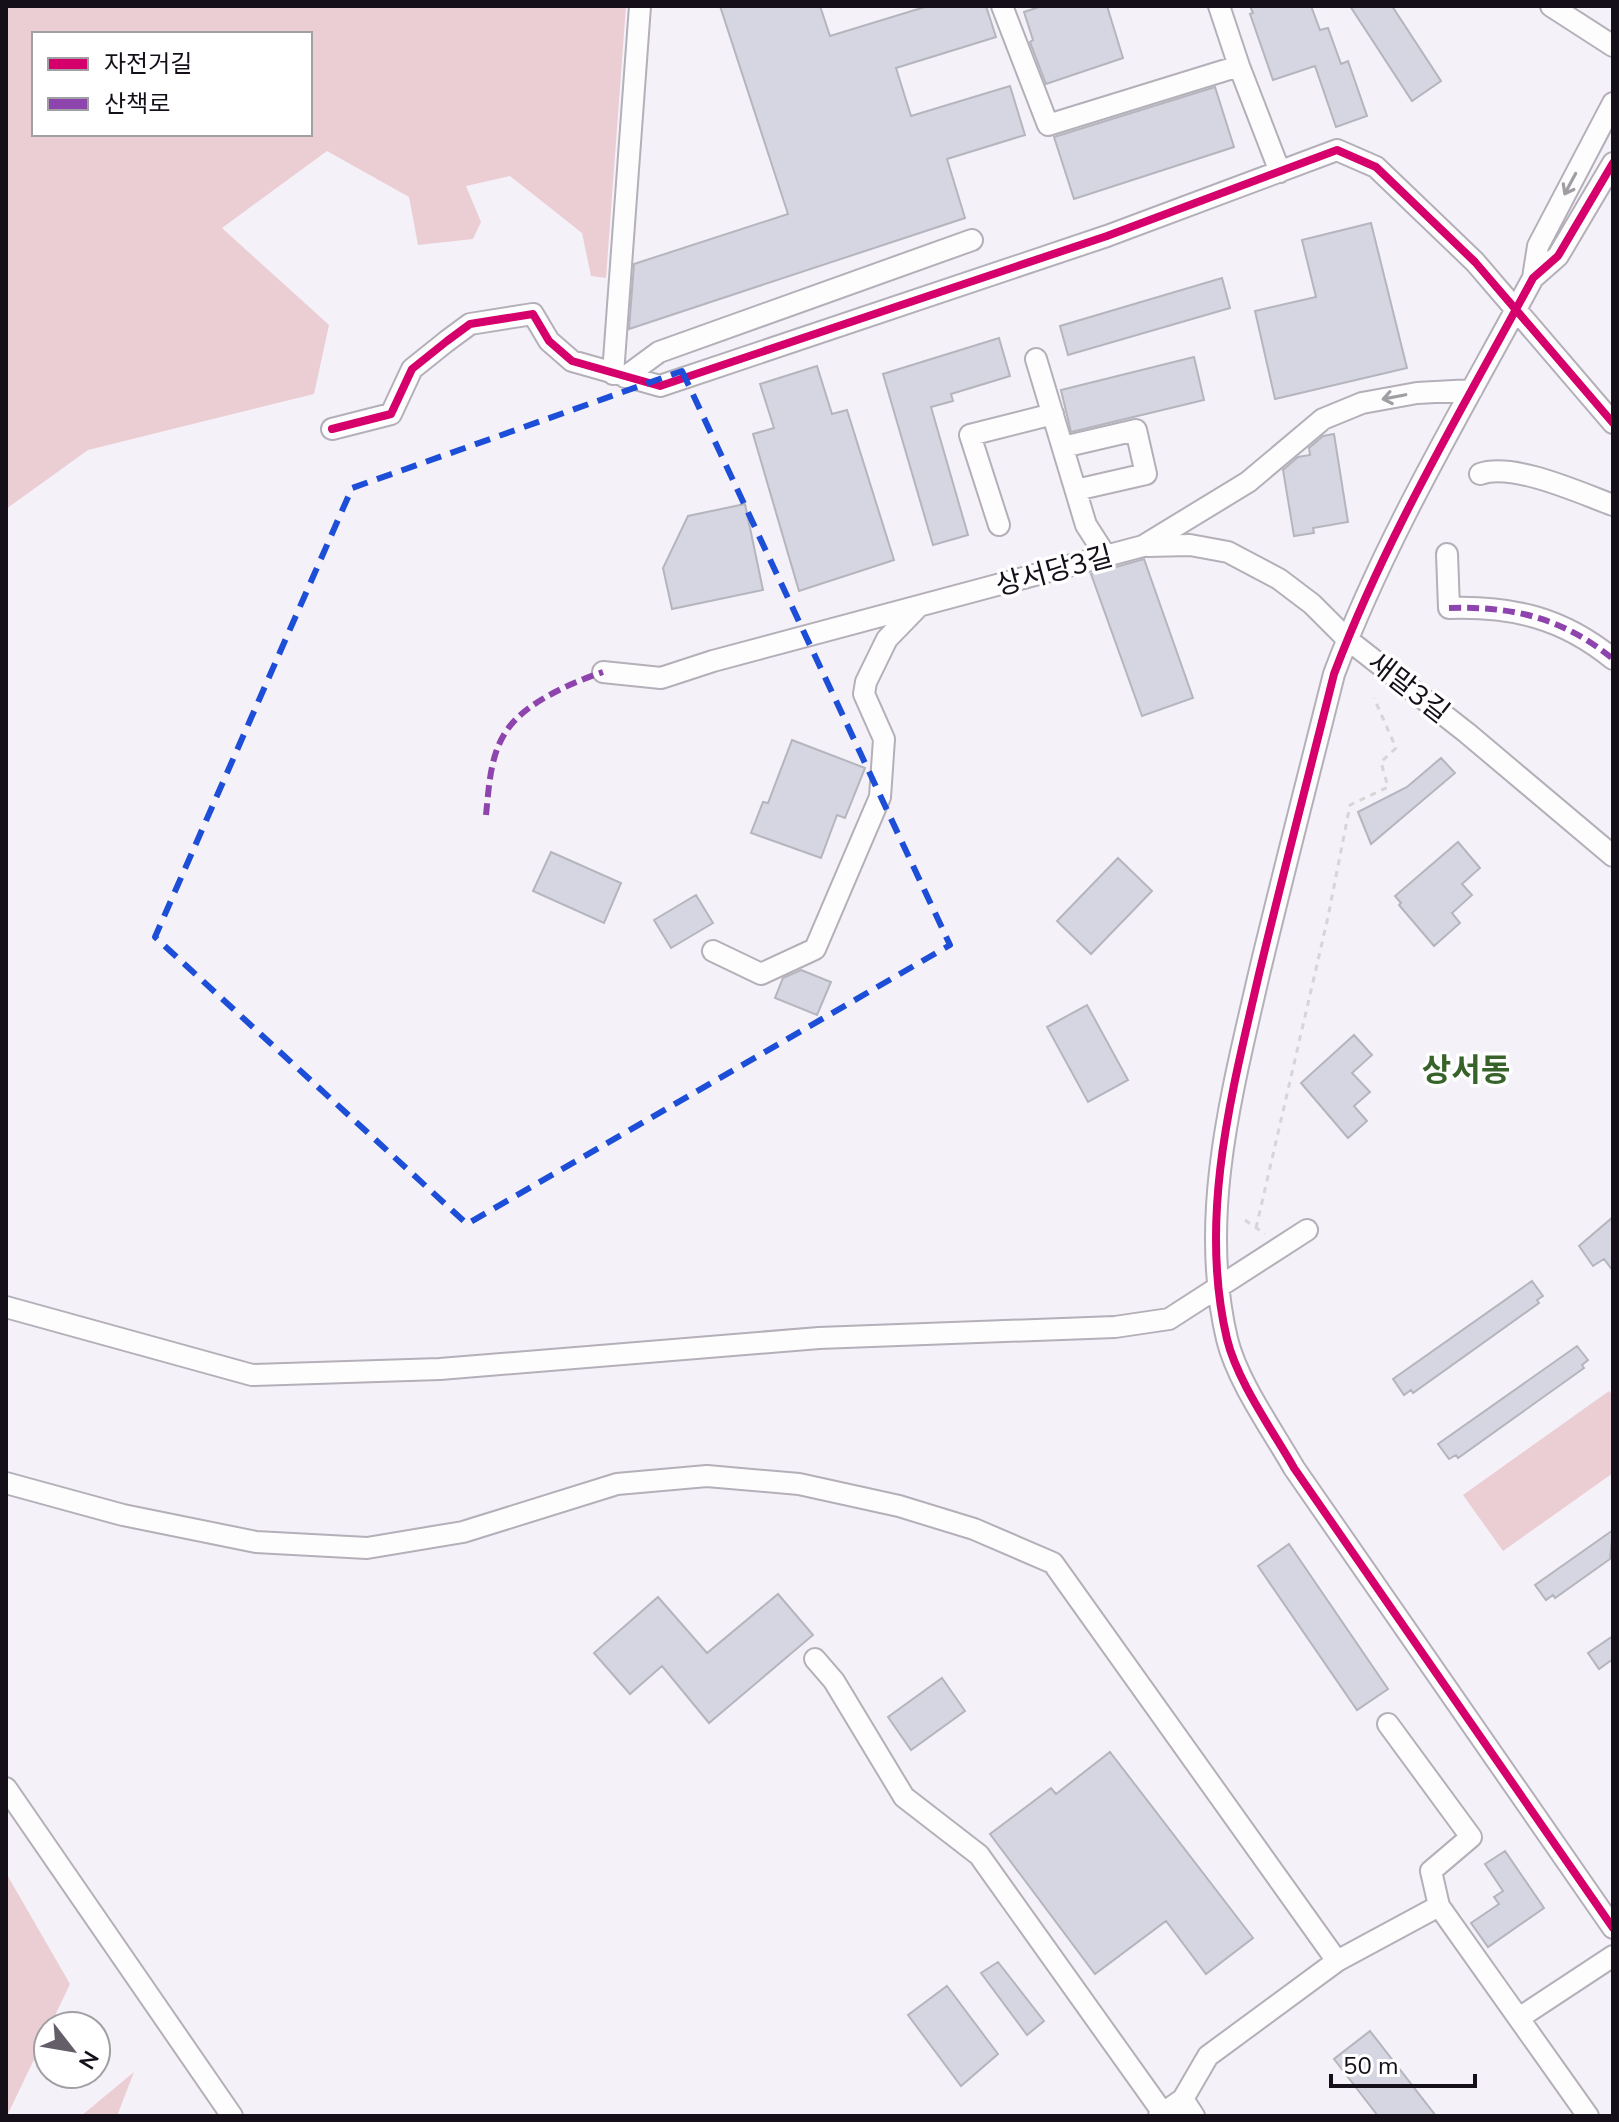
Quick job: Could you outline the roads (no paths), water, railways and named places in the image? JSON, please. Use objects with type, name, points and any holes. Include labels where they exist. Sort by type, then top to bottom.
[{"type":"street","points":[[619,376],[640,6]]},
{"type":"street","points":[[1002,6],[1048,125],[1239,66]]},
{"type":"street","points":[[1219,6],[1280,172]]},
{"type":"street","points":[[1551,6],[1613,46]]},
{"type":"street","points":[[1610,109],[1538,246],[1533,278],[1389,547],[1347,639],[1330,689],[1229,1106],[1217,1199],[1220,1286],[1228,1343],[1255,1400],[1294,1468],[1613,1928]]},
{"type":"street","points":[[332,429],[391,414],[412,369],[470,324],[533,314],[549,341],[572,361],[660,386],[1107,236],[1337,150],[1376,167],[1414,201],[1517,308],[1613,423]]},
{"type":"street","points":[[1533,278],[1558,256],[1613,163]]},
{"type":"street","points":[[619,376],[659,352],[972,240]]},
{"type":"street","points":[[1036,359],[1086,525],[1106,556]]},
{"type":"street","name":"상서당3길","points":[[603,672],[661,678],[1143,546],[1248,482],[1323,419],[1362,403],[1417,393],[1472,390]]},
{"type":"street","points":[[999,525],[970,435],[1053,414]]},
{"type":"street","points":[[1063,447],[1136,430],[1146,474],[1076,490]]},
{"type":"street","points":[[1480,474],[1491,470],[1545,481],[1613,505]]},
{"type":"street","name":"새말3길","points":[[1143,546],[1190,545],[1228,552],[1290,588],[1312,604],[1347,639],[1467,733],[1613,856]]},
{"type":"street","points":[[1447,554],[1449,608],[1507,608],[1542,616],[1578,634],[1613,659]]},
{"type":"street","points":[[713,951],[761,974],[815,949],[880,797],[884,739],[864,694],[866,682],[887,639],[919,606]]},
{"type":"street","points":[[6,1307],[252,1375],[440,1369],[819,1338],[1115,1327],[1169,1319],[1307,1230]]},
{"type":"street","points":[[6,1483],[123,1515],[256,1542],[367,1548],[463,1532],[617,1484],[707,1476],[799,1484],[899,1506],[974,1529],[1053,1563],[1337,1961]]},
{"type":"street","points":[[815,1659],[834,1681],[904,1797],[979,1855],[1161,2114],[1188,2108],[1208,2056],[1337,1961],[1439,1906]]},
{"type":"street","points":[[1388,1724],[1471,1837],[1431,1871],[1439,1906],[1588,2116]]},
{"type":"street","points":[[6,1788],[232,2116]]},
{"type":"street","points":[[1519,2018],[1613,1956]]},
{"type":"district","name":"상서동","points":[[1466,1070]]}]
